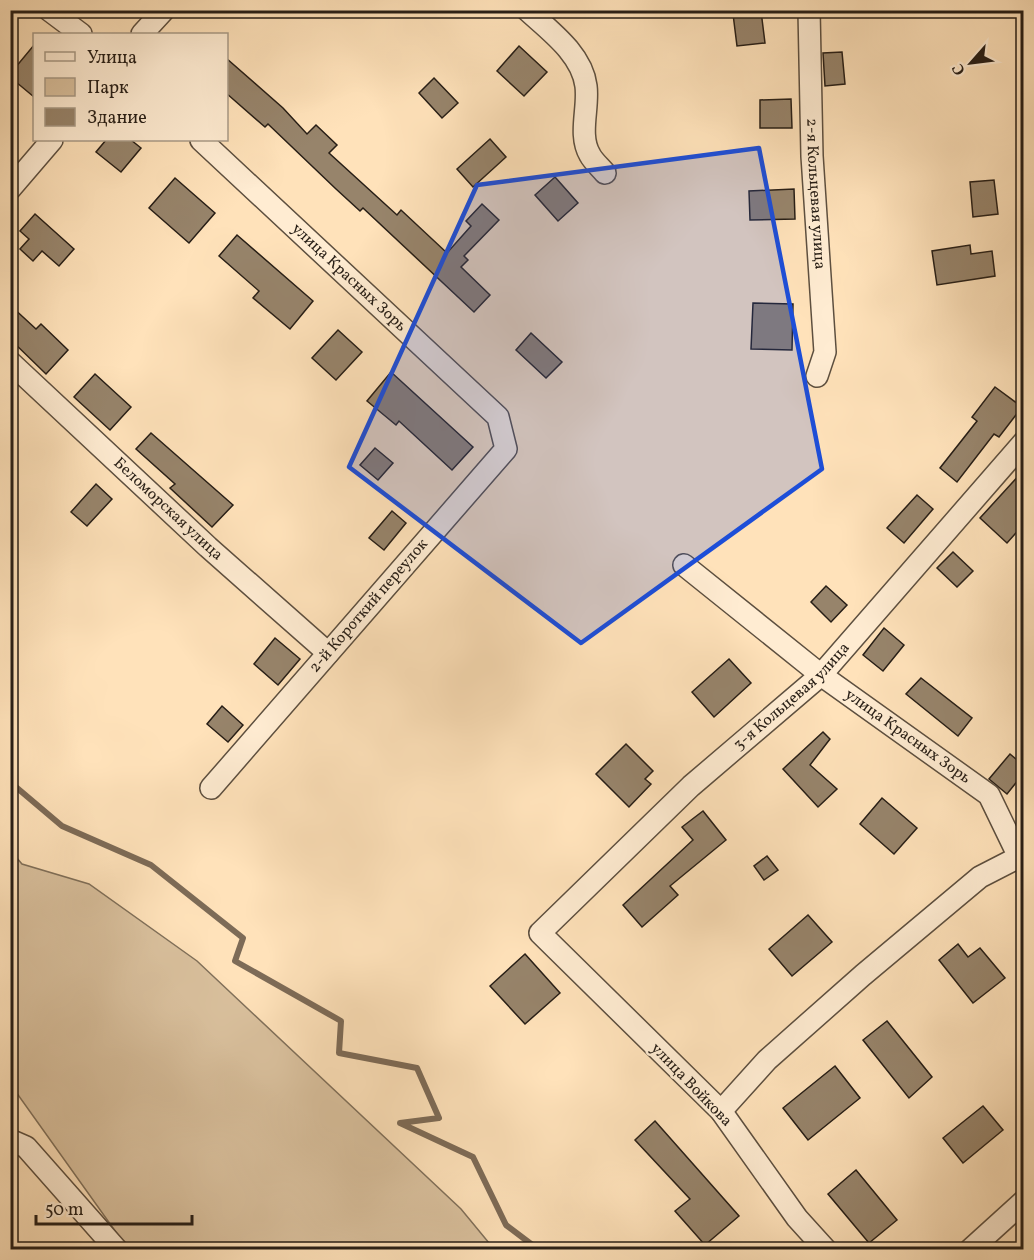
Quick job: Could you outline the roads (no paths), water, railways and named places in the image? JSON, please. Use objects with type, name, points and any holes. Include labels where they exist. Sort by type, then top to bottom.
[{"type":"street","points":[[49,10],[80,33]]},
{"type":"street","points":[[143,33],[164,10]]},
{"type":"street","points":[[527,10],[564,44],[577,62],[586,85],[585,135],[589,154],[605,173]]},
{"type":"street","name":"2-я Кольцевая улица","points":[[808,10],[812,156],[825,352],[817,376]]},
{"type":"street","points":[[10,189],[51,141]]},
{"type":"street","name":"улица Красных Зорь","points":[[202,141],[498,417]]},
{"type":"street","name":"Беломорская улица","points":[[10,362],[208,547],[328,653]]},
{"type":"street","name":"2-й Короткий переулок","points":[[211,788],[506,449],[498,417]]},
{"type":"street","name":"3-я Кольцевая улица","points":[[540,933],[691,786],[821,675],[1023,442]]},
{"type":"street","name":"улица Красных Зорь","points":[[684,565],[821,675],[989,795],[1021,859]]},
{"type":"street","points":[[721,1111],[767,1060],[863,975],[980,877],[1021,859]]},
{"type":"street","name":"улица Войкова","points":[[540,933],[721,1111],[797,1218],[826,1250]]},
{"type":"street","points":[[10,1140],[26,1147],[117,1250]]},
{"type":"street","points":[[970,1250],[1023,1201]]},
{"type":"waterway","points":[[10,782],[62,826],[151,865],[243,938],[235,961],[341,1021],[339,1053],[417,1068],[439,1118],[400,1123],[473,1157],[506,1225],[539,1250]]}]
